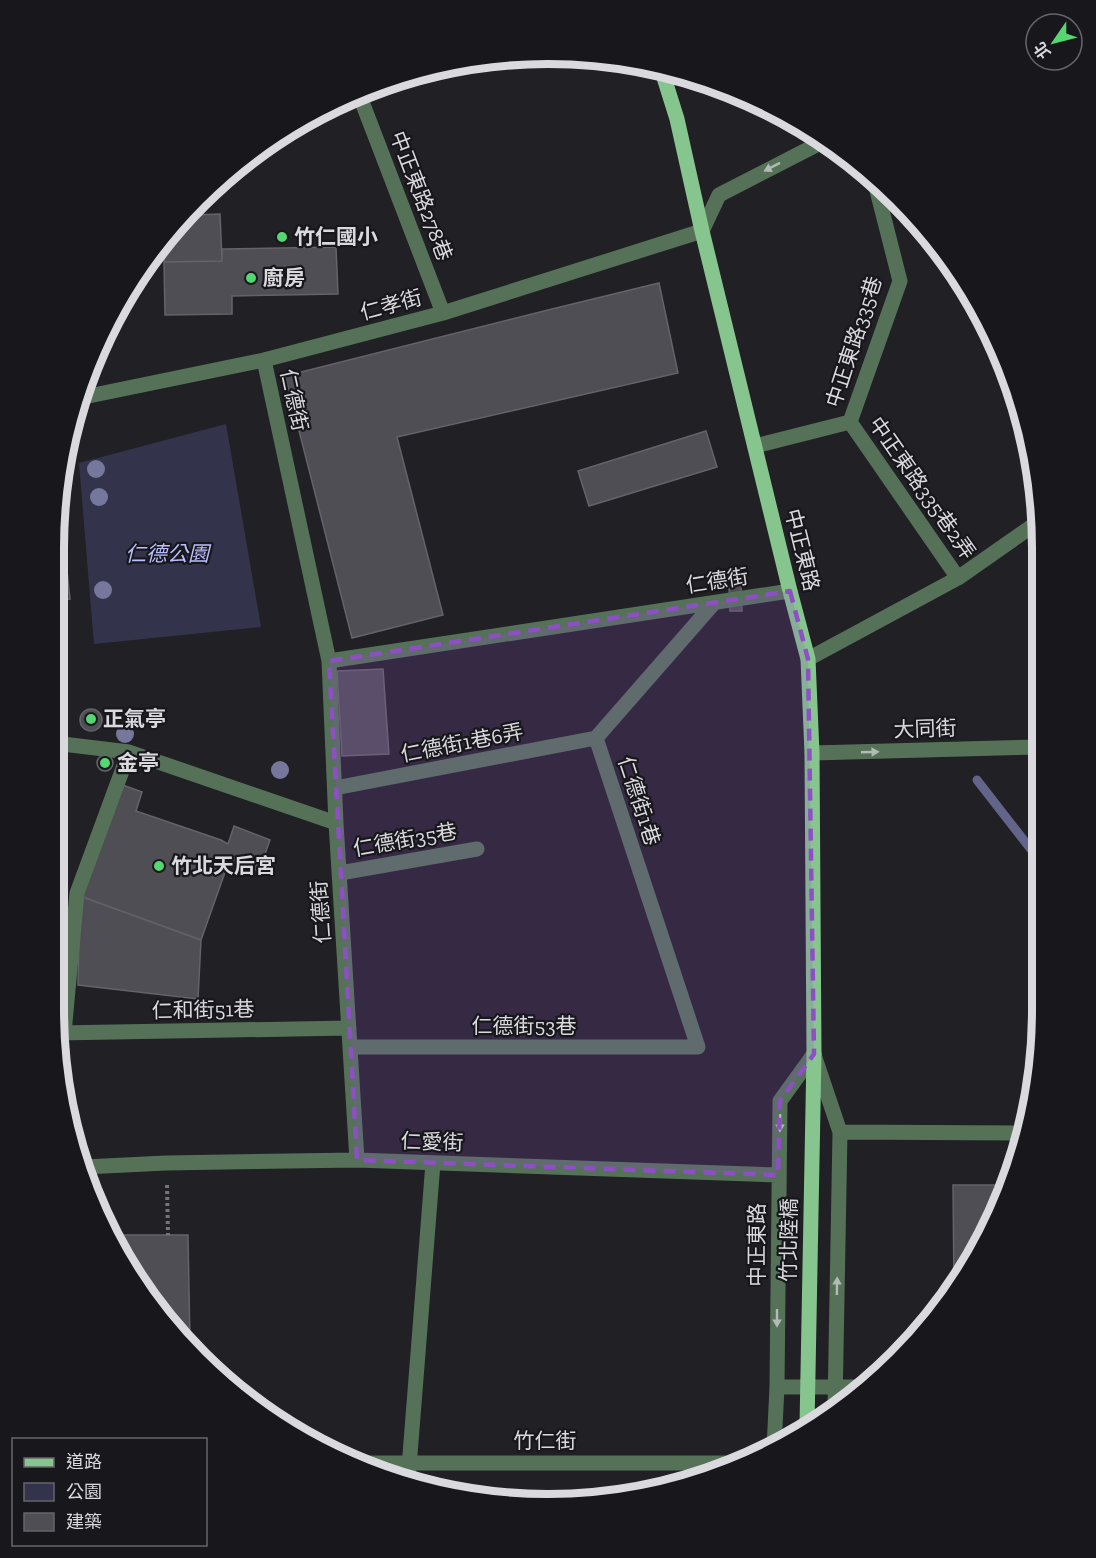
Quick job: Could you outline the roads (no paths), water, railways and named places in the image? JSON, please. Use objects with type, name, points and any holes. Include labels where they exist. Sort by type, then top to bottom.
[{"type":"main road","name":"中正東路","points":[[664,79],[808,659],[812,753],[814,1054]]},
{"type":"main road","name":"竹北陸橋","points":[[807,1418],[814,1054]]},
{"type":"street","name":"中正東路278巷","points":[[362,102],[443,313]]},
{"type":"street","points":[[702,231],[719,195],[816,145]]},
{"type":"street","name":"中正東路335巷","points":[[755,446],[850,422],[900,281],[878,194]]},
{"type":"street","name":"仁孝街","points":[[89,396],[264,360],[443,313],[702,231]]},
{"type":"street","name":"仁德街","points":[[264,360],[329,660],[336,823],[357,1160]]},
{"type":"street","name":"中正東路335巷2弄","points":[[850,422],[958,578]]},
{"type":"street","name":"中正東路335巷2弄","points":[[808,659],[958,578],[1031,527]]},
{"type":"street","name":"仁德街","points":[[329,660],[790,591]]},
{"type":"street","name":"仁德街1巷","points":[[698,1047],[597,738],[714,603]]},
{"type":"street","name":"仁德街1巷6弄","points":[[335,788],[597,738]]},
{"type":"street","points":[[64,744],[129,752],[336,823]]},
{"type":"street","name":"大同街","points":[[812,753],[1032,747]]},
{"type":"street","points":[[64,1000],[77,893],[129,752]]},
{"type":"street","name":"仁德街35巷","points":[[339,873],[477,849]]},
{"type":"street","name":"仁和街51巷","points":[[65,1033],[349,1029]]},
{"type":"street","name":"仁德街53巷","points":[[350,1047],[698,1047]]},
{"type":"street","name":"中正東路","points":[[814,1054],[840,1132],[835,1399]]},
{"type":"street","name":"中正東路","points":[[775,1437],[780,1101],[814,1054]]},
{"type":"street","points":[[840,1132],[1015,1133]]},
{"type":"street","name":"仁愛街","points":[[91,1167],[166,1162],[357,1160],[778,1175]]},
{"type":"street","points":[[409,1473],[433,1163]]},
{"type":"street","points":[[777,1387],[850,1388]]},
{"type":"street","name":"竹仁街","points":[[377,1462],[717,1463]]},
{"type":"waterway","points":[[977,780],[1032,851]]},
{"type":"place","name":"竹仁國小","points":[[282,237]]},
{"type":"place","name":"廚房","points":[[251,278]]},
{"type":"place","name":"正氣亭","points":[[91,719]]},
{"type":"place","name":"金亭","points":[[105,763]]},
{"type":"place","name":"竹北天后宮","points":[[159,866]]},
{"type":"park label","name":"仁德公園","points":[[167,554]]}]
